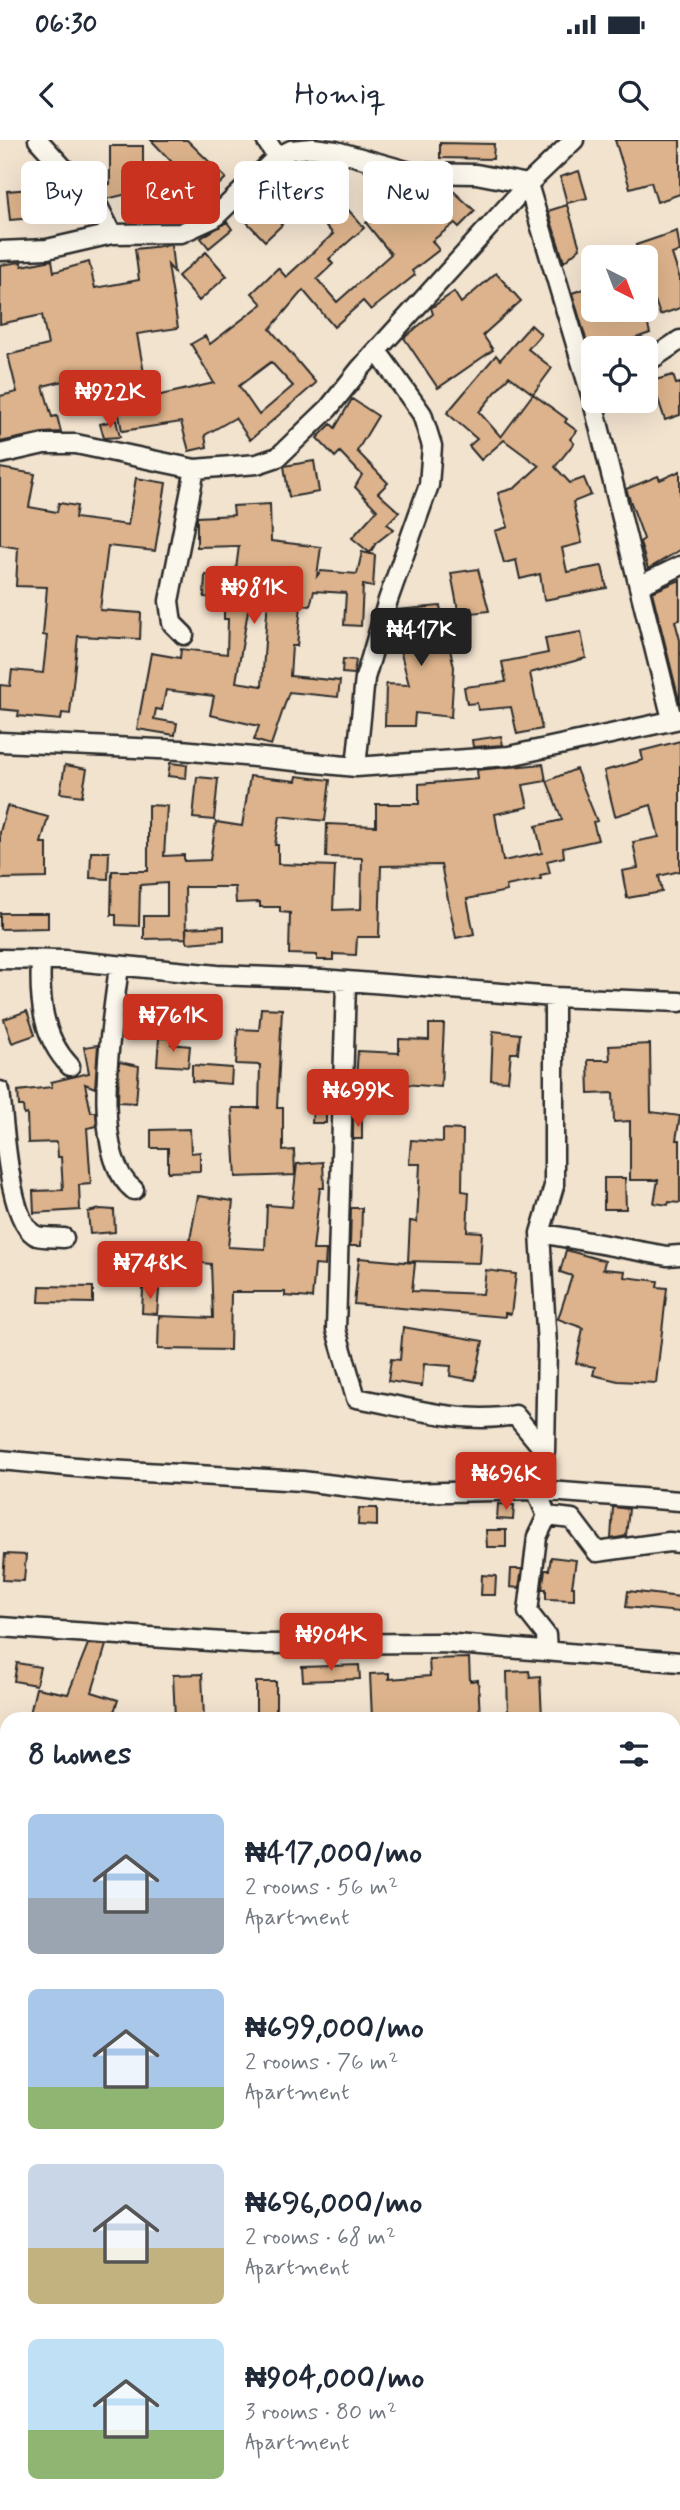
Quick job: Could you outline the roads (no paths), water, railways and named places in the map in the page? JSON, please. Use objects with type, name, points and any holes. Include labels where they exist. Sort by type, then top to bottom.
[{"type":"street","points":[[38,140],[94,200],[112,234]]},
{"type":"street","points":[[266,140],[277,157]]},
{"type":"street","points":[[0,454],[44,444],[76,444],[194,469],[257,464],[278,457],[328,409],[528,184],[574,140]]},
{"type":"street","points":[[0,251],[47,249],[112,234],[181,233],[202,226],[277,157],[291,150],[313,148],[336,151],[414,173],[475,174],[528,184]]},
{"type":"street","points":[[528,184],[581,358]]},
{"type":"street","points":[[658,355],[680,340]]},
{"type":"street","points":[[356,767],[365,678],[388,600],[429,485],[432,446],[422,414],[377,351]]},
{"type":"street","points":[[0,742],[181,750],[356,767],[509,756],[676,719],[597,413]]},
{"type":"street","points":[[184,635],[172,623],[169,601],[194,469]]},
{"type":"street","points":[[641,585],[680,566]]},
{"type":"street","points":[[0,959],[554,997],[680,1002]]},
{"type":"street","points":[[41,960],[39,993],[44,1020],[60,1056],[70,1066]]},
{"type":"street","points":[[119,966],[109,1055],[110,1152],[123,1182],[134,1190]]},
{"type":"street","points":[[346,983],[336,1330],[356,1398],[478,1419],[515,1415],[545,1451]]},
{"type":"street","points":[[547,1651],[546,1635],[528,1612],[537,1537],[547,1516],[536,1490],[545,1451],[547,1345],[540,1233],[554,1186],[554,997]]},
{"type":"street","points":[[0,1091],[15,1202],[22,1223],[36,1236],[64,1238]]},
{"type":"street","points":[[540,1233],[667,1256],[680,1255]]},
{"type":"street","points":[[0,1460],[108,1471],[302,1481],[399,1493],[536,1490],[680,1501]]},
{"type":"street","points":[[547,1516],[572,1519],[597,1552],[669,1542],[680,1543]]},
{"type":"street","points":[[0,1627],[254,1644],[443,1643],[680,1662]]}]
